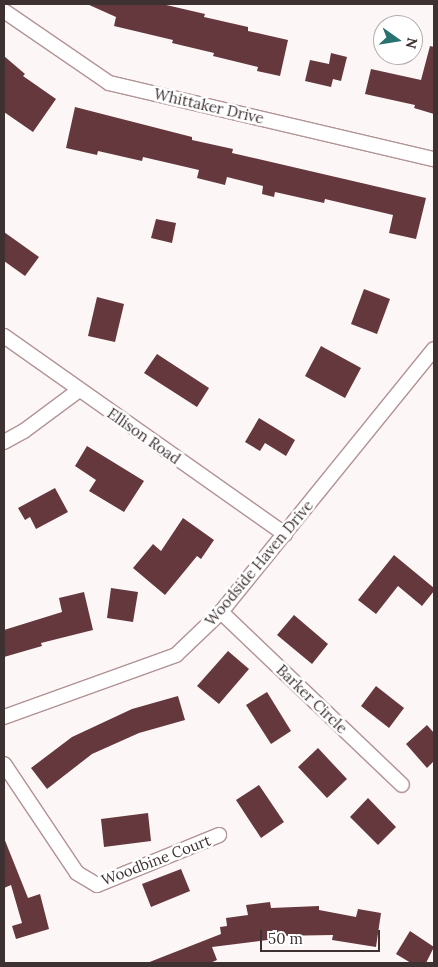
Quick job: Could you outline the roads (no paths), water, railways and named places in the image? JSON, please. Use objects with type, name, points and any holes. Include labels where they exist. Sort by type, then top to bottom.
[{"type":"street","name":"Whittaker Drive","points":[[4,11],[109,83],[434,159]]},
{"type":"street","name":"Ellison Road","points":[[4,336],[285,534]]},
{"type":"street","name":"Woodside Haven Drive","points":[[4,717],[176,655],[221,612],[434,349]]},
{"type":"street","points":[[4,442],[24,431],[79,390]]},
{"type":"street","name":"Barker Circle","points":[[221,612],[402,785]]},
{"type":"street","name":"Woodbine Court","points":[[4,764],[77,873],[97,885],[219,835]]}]
